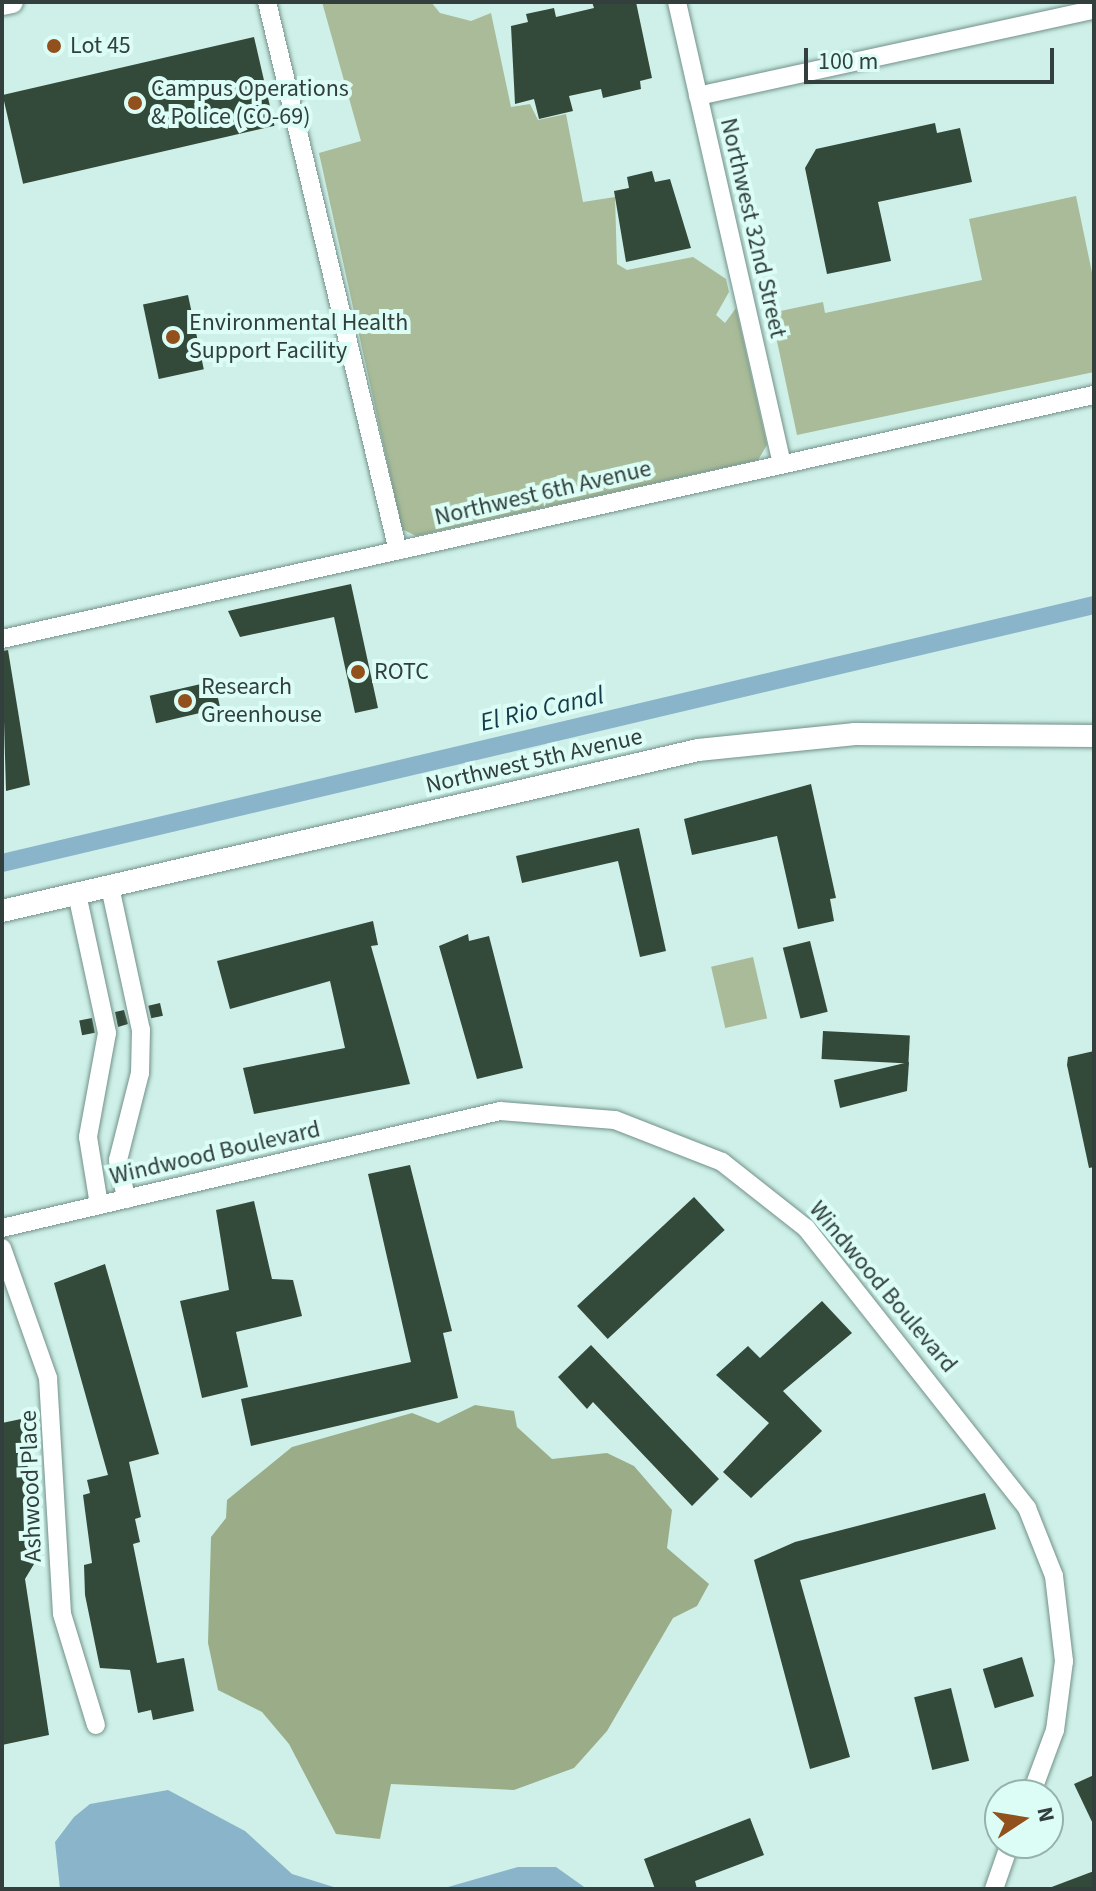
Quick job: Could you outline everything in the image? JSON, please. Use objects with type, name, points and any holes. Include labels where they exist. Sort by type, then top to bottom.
[{"type":"street","points":[[2,4],[12,2]]},
{"type":"street","points":[[267,2],[398,551]]},
{"type":"street","name":"Northwest 32nd Street","points":[[677,2],[782,464]]},
{"type":"street","points":[[698,96],[1094,10]]},
{"type":"street","name":"Northwest 6th Avenue","points":[[2,639],[1094,395]]},
{"type":"street","name":"Northwest 5th Avenue","points":[[2,911],[750,742],[855,734],[1090,737]]},
{"type":"street","points":[[110,887],[142,1051],[120,1145],[126,1199]]},
{"type":"street","points":[[77,894],[108,1050],[88,1137],[99,1205]]},
{"type":"street","points":[[108,1050],[142,1051]]},
{"type":"street","name":"Windwood Boulevard","points":[[2,1228],[462,1116],[526,1110],[652,1130],[755,1183],[845,1275],[1008,1479],[1042,1539],[1061,1610],[1064,1661],[1055,1730],[1037,1779]]},
{"type":"street","name":"Ashwood Place","points":[[2,1248],[48,1378],[62,1614],[96,1725]]},
{"type":"street","points":[[994,1889],[1004,1859]]},
{"type":"green space","points":[[322,2],[431,2],[440,13],[471,21],[491,13],[511,107],[530,104],[538,120],[566,114],[583,202],[615,197],[617,264],[627,270],[693,257],[726,279],[729,292],[716,315],[725,323],[736,308],[767,445],[758,460],[416,536],[402,529],[319,153],[361,141]]},
{"type":"green space","points":[[1076,196],[1094,282],[1094,372],[797,435],[771,313],[823,302],[825,313],[982,280],[969,219]]},
{"type":"green space","points":[[753,957],[767,1018],[725,1028],[711,967]]},
{"type":"green space","points":[[475,1405],[514,1411],[517,1427],[552,1459],[607,1453],[634,1466],[672,1510],[667,1548],[709,1584],[697,1606],[673,1618],[607,1731],[574,1768],[514,1790],[391,1784],[380,1839],[336,1834],[289,1744],[262,1712],[218,1690],[208,1643],[211,1537],[226,1518],[227,1500],[292,1447],[412,1413],[438,1423]]},
{"type":"water","points":[[168,1790],[245,1831],[292,1874],[340,1889],[60,1889],[55,1842],[74,1817],[90,1804]]},
{"type":"water","points":[[518,1867],[556,1867],[587,1889],[441,1889]]},
{"type":"building","points":[[592,2],[636,2],[652,78],[640,81],[641,89],[603,98],[601,89],[569,96],[573,111],[539,119],[534,99],[515,104],[511,26],[528,22],[526,14],[554,8],[556,17],[594,8]]},
{"type":"building","name":"Campus Operations & Police (CO-69)","points":[[254,37],[274,126],[23,184],[3,95]]},
{"type":"building","points":[[935,123],[937,133],[960,128],[972,182],[878,202],[891,261],[827,274],[805,168],[816,149]]},
{"type":"building","points":[[652,171],[655,182],[670,179],[691,248],[626,262],[614,191],[629,188],[627,177]]},
{"type":"building","name":"Environmental Health Support Facility","points":[[188,295],[204,369],[159,379],[143,305]]},
{"type":"building","name":"ROTC","points":[[351,584],[378,708],[355,713],[334,617],[240,637],[228,611]]},
{"type":"building","points":[[8,650],[30,785],[6,791],[2,651]]},
{"type":"building","name":"Research Greenhouse","points":[[214,681],[220,708],[156,723],[150,696]]},
{"type":"building","points":[[811,784],[836,898],[830,899],[834,921],[798,929],[777,836],[692,855],[684,819]]},
{"type":"building","points":[[639,828],[666,951],[640,957],[618,861],[522,883],[516,856]]},
{"type":"building","points":[[373,921],[378,945],[371,946],[410,1084],[254,1114],[243,1068],[345,1048],[330,981],[230,1009],[217,961]]},
{"type":"building","points":[[468,934],[469,941],[489,936],[523,1068],[477,1079],[439,946]]},
{"type":"building","points":[[810,941],[828,1012],[800,1019],[783,948]]},
{"type":"building","points":[[160,1003],[163,1016],[151,1018],[148,1006]]},
{"type":"building","points":[[124,1010],[128,1024],[118,1027],[115,1012]]},
{"type":"building","points":[[92,1018],[95,1033],[82,1035],[79,1020]]},
{"type":"building","points":[[823,1031],[910,1036],[908,1064],[822,1059]]},
{"type":"building","points":[[1094,1051],[1094,1167],[1089,1168],[1067,1065],[1068,1057]]},
{"type":"building","points":[[909,1062],[907,1091],[840,1108],[834,1080]]},
{"type":"building","points":[[410,1165],[452,1331],[443,1333],[458,1398],[251,1446],[241,1399],[411,1362],[368,1174]]},
{"type":"building","points":[[694,1197],[725,1230],[608,1339],[577,1306]]},
{"type":"building","points":[[254,1201],[272,1279],[293,1280],[302,1316],[236,1332],[248,1387],[202,1398],[180,1301],[229,1290],[216,1210]]},
{"type":"building","points":[[105,1264],[159,1454],[129,1462],[141,1517],[135,1519],[140,1542],[133,1544],[157,1663],[184,1658],[194,1711],[153,1720],[151,1710],[138,1713],[130,1670],[100,1668],[85,1595],[84,1565],[92,1563],[83,1495],[90,1493],[87,1480],[108,1475],[54,1283]]},
{"type":"building","points":[[822,1301],[852,1333],[783,1391],[822,1431],[751,1498],[723,1472],[769,1423],[716,1375],[748,1346],[760,1358]]},
{"type":"building","points":[[591,1345],[719,1479],[692,1506],[593,1402],[587,1409],[558,1377]]},
{"type":"building","points":[[21,1419],[32,1497],[24,1499],[34,1564],[25,1579],[49,1735],[2,1745],[2,1423]]},
{"type":"building","points":[[985,1493],[996,1529],[800,1580],[850,1757],[810,1769],[754,1560],[795,1542]]},
{"type":"building","points":[[1022,1657],[1034,1696],[995,1708],[983,1669]]},
{"type":"building","points":[[951,1688],[969,1761],[932,1770],[914,1697]]},
{"type":"building","points":[[1094,1775],[1094,1826],[1074,1784]]},
{"type":"building","points":[[750,1818],[764,1855],[695,1881],[697,1889],[655,1889],[644,1859]]},
{"type":"building","points":[[1094,1871],[1094,1889],[1049,1889],[1049,1888]]},
{"type":"waterway","name":"El Rio Canal","points":[[2,863],[1094,605]]},
{"type":"place","name":"Lot 45","points":[[54,46]]},
{"type":"place","name":"Campus Operations & Police (CO-69)","points":[[135,103]]},
{"type":"place","name":"Environmental Health Support Facility","points":[[173,337]]},
{"type":"place","name":"ROTC","points":[[358,672]]},
{"type":"place","name":"Research Greenhouse","points":[[185,701]]}]
